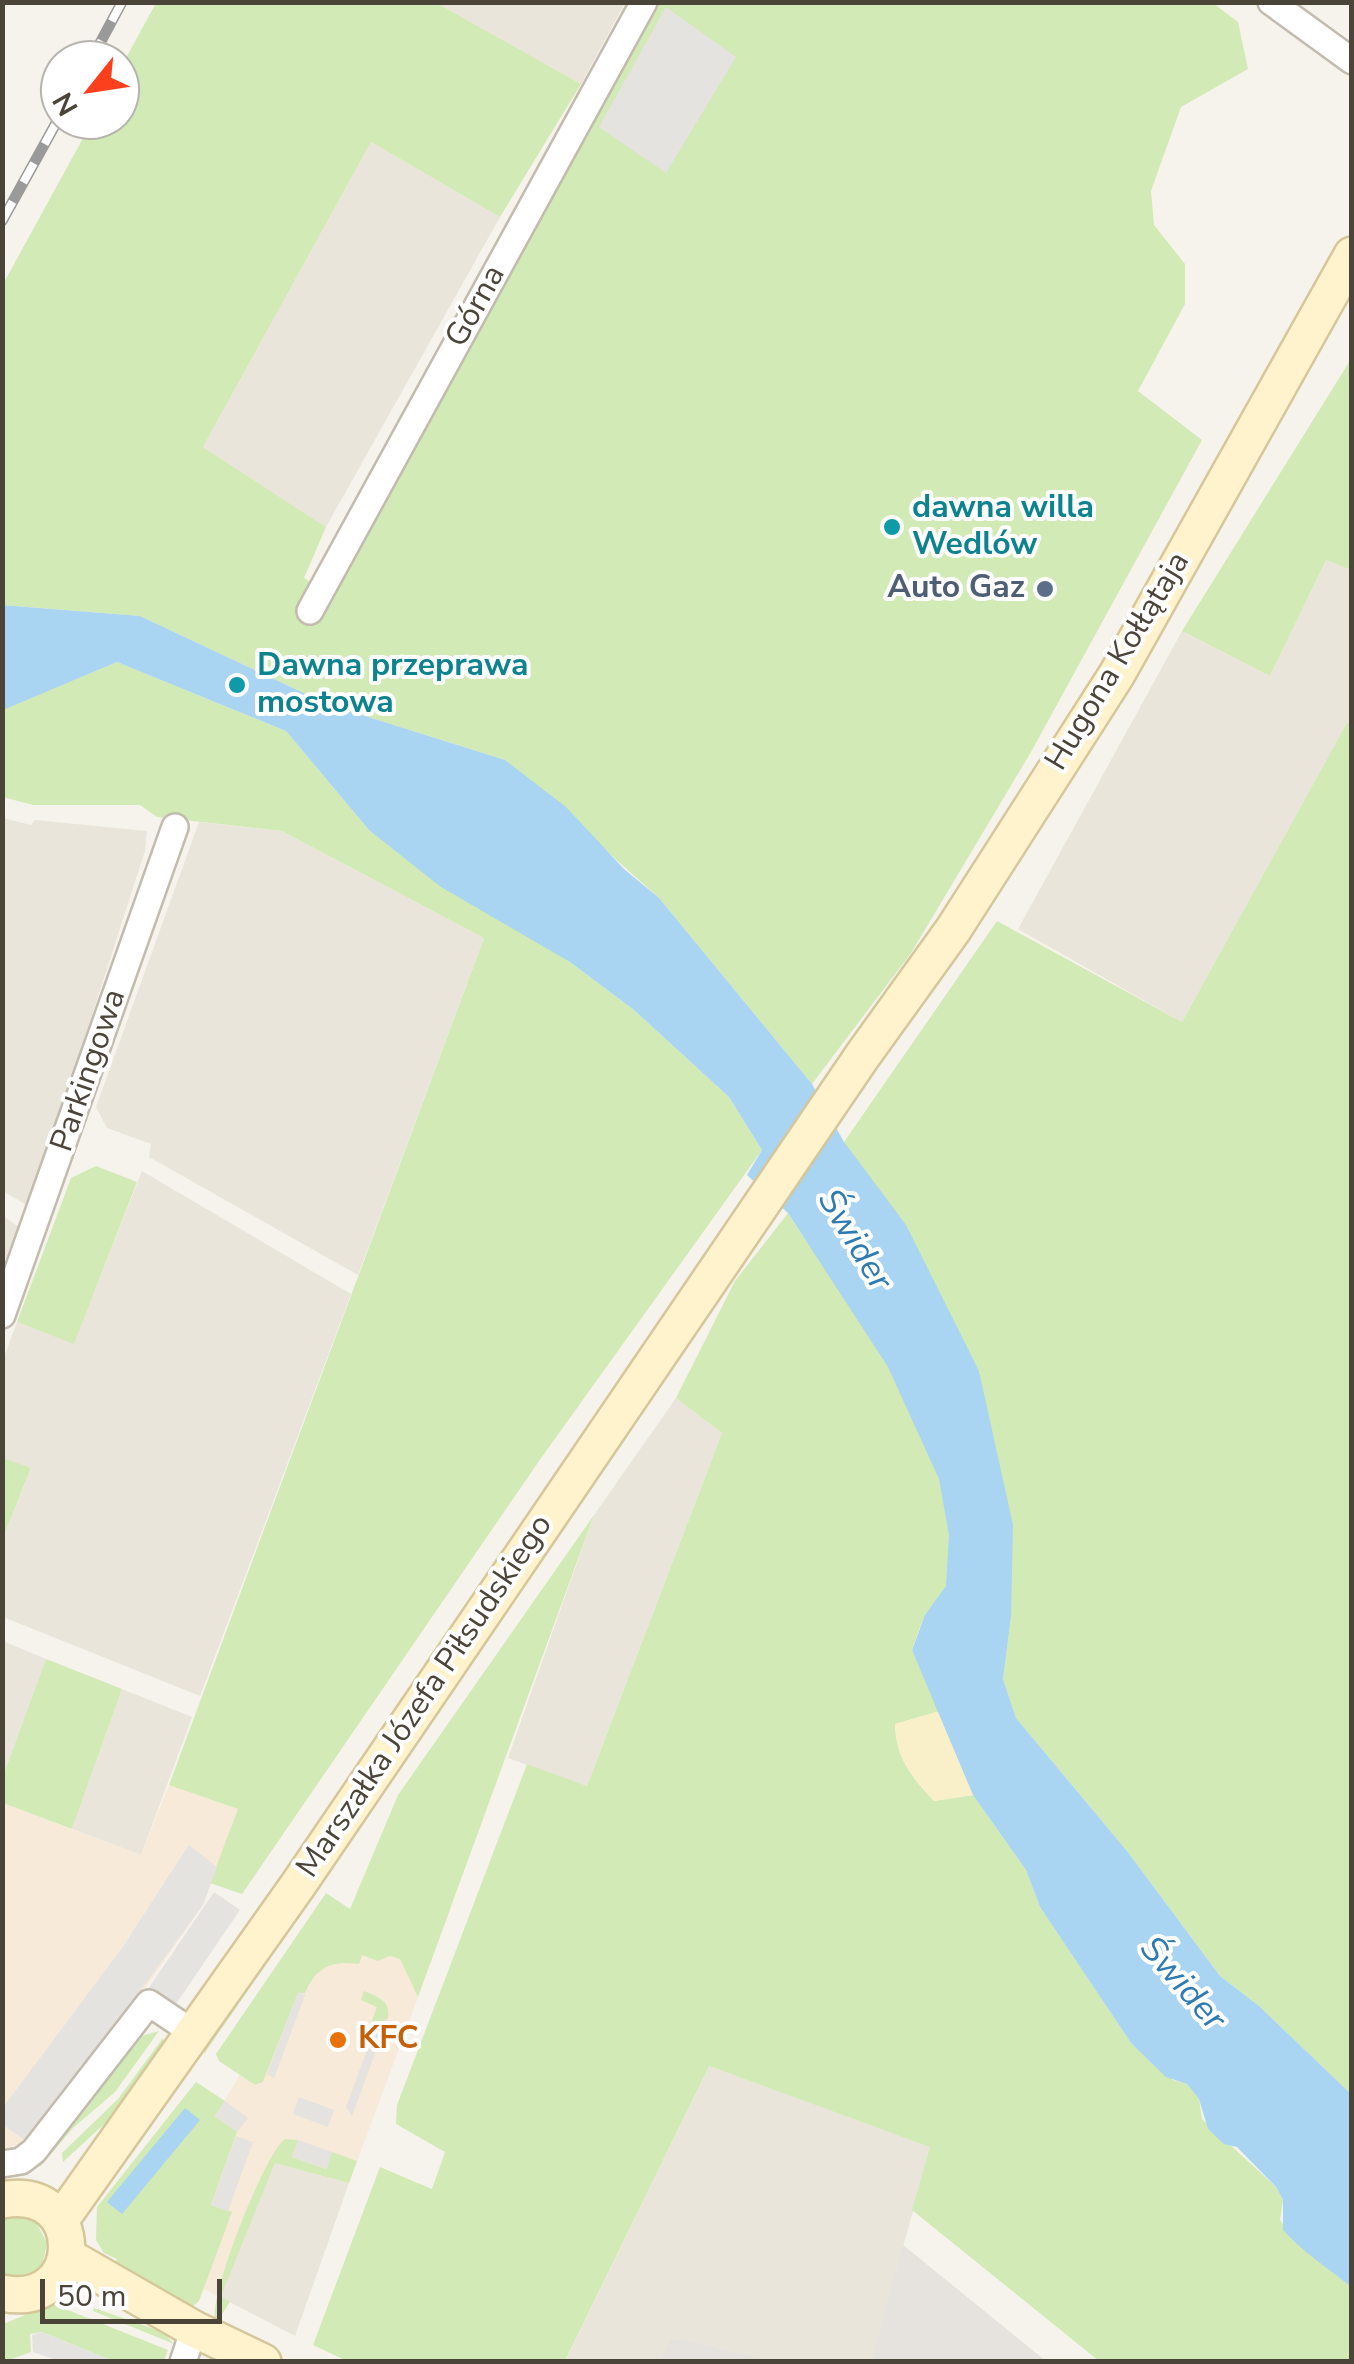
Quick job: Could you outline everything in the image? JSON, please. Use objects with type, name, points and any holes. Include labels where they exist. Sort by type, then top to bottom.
[{"type":"main road","name":"Hugona Kołłątaja","points":[[713,1274],[953,930],[1117,674],[1352,254]]},
{"type":"main road","name":"Marszałka Józefa Piłsudskiego","points":[[44,2232],[194,2034],[713,1274]]},
{"type":"main road","points":[[3,2293],[32,2294],[44,2232],[188,2345],[263,2362]]},
{"type":"street","name":"Górna","points":[[310,612],[644,2]]},
{"type":"street","points":[[1271,2],[1352,62]]},
{"type":"street","name":"Parkingowa","points":[[2,1315],[176,827]]},
{"type":"street","points":[[2,2164],[21,2161],[34,2152],[148,2002],[194,2034]]},
{"type":"shaded area","points":[[437,3],[625,3],[581,84]]},
{"type":"shaded area","points":[[666,7],[736,57],[666,173],[599,127]]},
{"type":"shaded area","points":[[371,142],[500,217],[326,527],[203,447]]},
{"type":"shaded area","points":[[1326,560],[1351,570],[1351,725],[1347,724],[1182,1022],[1018,929],[1182,631],[1270,676]]},
{"type":"shaded area","points":[[3,818],[31,825],[35,820],[147,831],[145,851],[30,1207],[3,1191]]},
{"type":"shaded area","points":[[199,822],[282,831],[484,938],[358,1275],[149,1157],[151,1144],[107,1128],[96,1107]]},
{"type":"shaded area","points":[[142,1171],[351,1294],[200,1696],[3,1617],[3,1538],[31,1469],[3,1458],[2,1363],[17,1322],[74,1343]]},
{"type":"shaded area","points":[[3,1216],[19,1227],[3,1264]]},
{"type":"shaded area","points":[[676,1398],[722,1433],[587,1786],[508,1758],[594,1515]]},
{"type":"shaded area","points":[[3,1641],[46,1659],[3,1776]]},
{"type":"shaded area","points":[[122,1689],[192,1717],[141,1855],[72,1829]]},
{"type":"shaded area","points":[[169,1785],[238,1809],[203,1905],[112,2036],[29,2143],[3,2149],[2,1803],[141,1855]]},
{"type":"shaded area","points":[[189,1845],[217,1867],[203,1905],[29,2143],[3,2125],[2,2109],[122,1948]]},
{"type":"shaded area","points":[[214,1892],[240,1910],[174,2007],[148,1989]]},
{"type":"shaded area","points":[[333,1944],[413,1959],[424,1981],[349,2183],[275,2163],[220,2297],[132,2254],[211,2205],[237,2133],[215,2116],[240,2075],[255,2085],[263,2082],[298,1992]]},
{"type":"shaded area","points":[[298,1992],[305,1995],[274,2078],[267,2074]]},
{"type":"shaded area","points":[[388,2018],[352,2116],[346,2107],[376,2026]]},
{"type":"shaded area","points":[[709,2066],[931,2147],[871,2361],[773,2361],[673,2338],[660,2361],[565,2362]]},
{"type":"shaded area","points":[[299,2097],[334,2110],[328,2127],[293,2114]]},
{"type":"shaded area","points":[[225,2101],[248,2118],[237,2132],[215,2116]]},
{"type":"shaded area","points":[[236,2136],[253,2142],[228,2211],[211,2205]]},
{"type":"shaded area","points":[[298,2140],[332,2152],[327,2169],[292,2157]]},
{"type":"shaded area","points":[[275,2162],[349,2183],[295,2336],[220,2297]]},
{"type":"shaded area","points":[[903,2245],[1046,2361],[871,2361]]},
{"type":"shaded area","points":[[42,2332],[113,2361],[59,2361],[33,2352],[32,2335]]},
{"type":"shaded area","points":[[672,2338],[683,2340],[773,2361],[660,2361]]},
{"type":"green space","points":[[156,3],[437,3],[581,84],[500,217],[371,142],[203,447],[326,527],[304,578],[329,593],[658,3],[1213,3],[1238,22],[1248,69],[1181,107],[1151,191],[1154,225],[1185,264],[1185,304],[1138,391],[1202,440],[1031,752],[911,953],[812,1084],[659,898],[505,760],[327,704],[140,616],[3,605],[2,286],[82,140],[140,140],[140,40],[136,40]]},
{"type":"green space","points":[[1351,359],[1351,570],[1326,560],[1270,676],[1182,631]]},
{"type":"green space","points":[[117,662],[286,731],[369,830],[570,962],[634,1010],[729,1097],[762,1150],[539,1461],[242,1894],[210,1883],[238,1809],[169,1785],[484,938],[282,831],[157,817],[140,805],[33,805],[3,797],[2,710]]},
{"type":"green space","points":[[1347,723],[1351,725],[1351,2094],[1259,2006],[1220,1976],[1127,1851],[1016,1718],[1003,1679],[1011,1617],[993,1445],[979,1371],[844,1142],[997,921],[1182,1022]]},
{"type":"green space","points":[[96,1166],[137,1182],[74,1344],[17,1322],[71,1178]]},
{"type":"green space","points":[[788,1213],[901,1389],[925,1438],[942,1487],[950,1536],[947,1583],[926,1614],[912,1650],[940,1711],[895,1724],[902,1757],[934,1801],[973,1795],[1026,1870],[1040,1907],[1131,2043],[1173,2080],[1187,2084],[1199,2099],[1202,2119],[1276,2187],[1283,2200],[1280,2220],[1295,2240],[1351,2287],[1351,2361],[1099,2361],[912,2210],[930,2147],[709,2066],[565,2361],[347,2361],[313,2345],[380,2167],[432,2189],[445,2152],[396,2124],[397,2105],[527,1764],[587,1786],[722,1433],[676,1398],[735,1281]]},
{"type":"green space","points":[[2,1458],[31,1468],[3,1538]]},
{"type":"green space","points":[[594,1515],[418,1997],[400,1959],[390,1956],[378,1961],[362,1955],[359,1964],[326,1967],[314,1977],[305,1993],[298,1993],[263,2082],[255,2085],[219,2061],[216,2054],[326,1893],[350,1909],[398,1795]]},
{"type":"green space","points":[[46,1659],[122,1689],[72,1829],[3,1803],[3,1776]]},
{"type":"green space","points":[[312,1892],[316,1892],[204,2054],[204,2046]]},
{"type":"green space","points":[[364,1991],[387,2007],[388,2018],[376,2026],[371,2023],[377,2007],[361,2000]]},
{"type":"green space","points":[[159,2031],[115,2092],[73,2128],[41,2166],[34,2167],[138,2037]]},
{"type":"green space","points":[[163,2038],[164,2048],[115,2114],[63,2162],[62,2153],[118,2099]]},
{"type":"green space","points":[[196,2082],[225,2101],[215,2116],[237,2132],[211,2205],[232,2212],[199,2301],[190,2309],[112,2270],[117,2259],[104,2253],[96,2240],[97,2207]]},
{"type":"green space","points":[[285,2139],[298,2140],[292,2157],[326,2169],[332,2152],[357,2161],[349,2183],[275,2163],[221,2296],[230,2302],[216,2323],[219,2288],[239,2229],[264,2171]]},
{"type":"green space","points":[[20,2216],[37,2224],[47,2243],[42,2266],[23,2279],[3,2276],[3,2219]]},
{"type":"green space","points":[[53,2304],[168,2350],[164,2361],[113,2361],[42,2332],[30,2334],[31,2352],[3,2362],[3,2324]]},
{"type":"green space","points":[[94,2308],[163,2332],[174,2344],[93,2311]]},
{"type":"sand","points":[[940,1711],[973,1795],[934,1801],[902,1757],[895,1724]]},
{"type":"water","name":"Świder","points":[[2,605],[140,616],[327,704],[505,760],[566,807],[624,869],[659,898],[812,1084],[844,1142],[906,1225],[979,1371],[1013,1525],[1011,1617],[1003,1679],[1016,1718],[1127,1851],[1220,1976],[1259,2006],[1351,2094],[1351,2287],[1283,2230],[1283,2200],[1276,2187],[1237,2147],[1224,2144],[1208,2129],[1199,2099],[1187,2084],[1166,2077],[1131,2043],[1040,1907],[1026,1870],[973,1795],[912,1650],[925,1615],[946,1586],[949,1535],[939,1479],[888,1367],[788,1213],[747,1175],[762,1150],[729,1097],[634,1010],[570,962],[441,887],[369,830],[286,731],[117,662],[3,710]]},
{"type":"water","points":[[185,2108],[200,2120],[122,2214],[107,2202]]},
{"type":"railway","points":[[102,40],[122,2]]},
{"type":"railway","points":[[2,221],[47,140]]},
{"type":"place","name":"dawna willa Wedlów","points":[[892,527]]},
{"type":"place","name":"Auto Gaz","points":[[1045,589]]},
{"type":"place","name":"Dawna przeprawa mostowa","points":[[237,685]]},
{"type":"place","name":"KFC","points":[[338,2040]]}]
